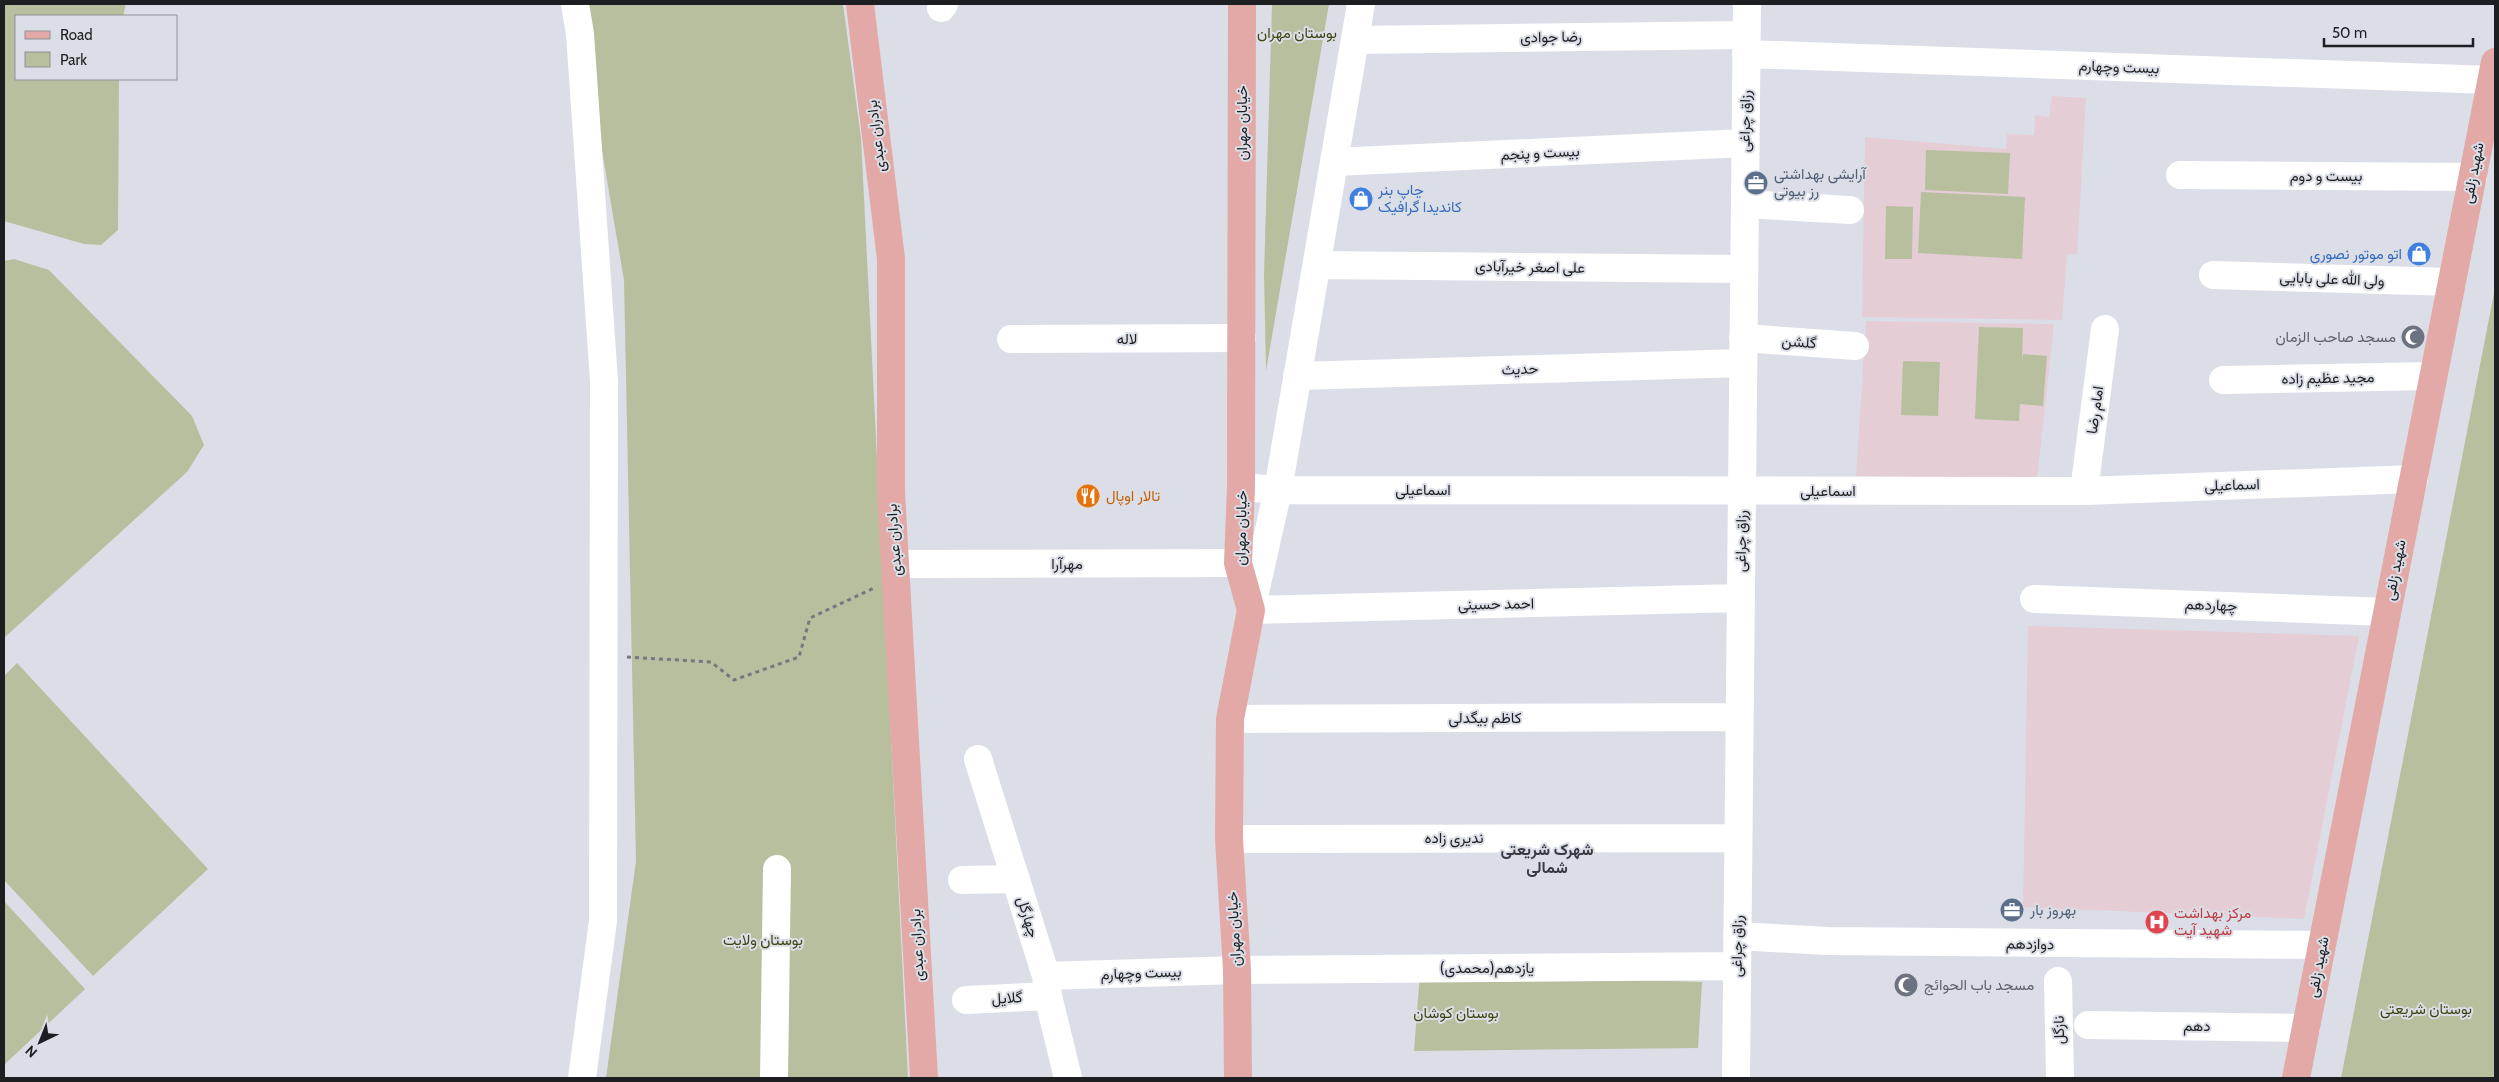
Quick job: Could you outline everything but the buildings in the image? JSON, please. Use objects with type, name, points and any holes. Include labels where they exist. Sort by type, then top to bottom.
[{"type":"main road","name":"برادران عبدی","points":[[860,4],[891,259],[891,492],[888,574],[924,1078]]},
{"type":"main road","name":"خیابان مهران","points":[[1238,1078],[1237,970],[1229,839],[1230,719],[1251,610],[1238,563],[1241,486],[1242,4]]},
{"type":"main road","name":"شهید زلفی","points":[[2296,1078],[2493,71]]},
{"type":"street","points":[[575,4],[580,34],[604,381],[603,921],[582,1078]]},
{"type":"street","points":[[1251,610],[1278,490],[1361,4]]},
{"type":"street","name":"رزاق چراغی","points":[[1736,1078],[1747,4]]},
{"type":"street","name":"رضا جوادی","points":[[1356,40],[1746,44]]},
{"type":"street","name":"بیست وچهارم","points":[[1746,44],[2493,71]]},
{"type":"street","name":"بیست و پنجم","points":[[1334,162],[1745,143]]},
{"type":"street","name":"بیست و دوم","points":[[2180,175],[2472,177]]},
{"type":"street","points":[[1745,204],[1850,210]]},
{"type":"street","name":"علی اصغر خیرآبادی","points":[[1317,265],[1744,268]]},
{"type":"street","name":"ولی الله علی‌ بابایی","points":[[2213,276],[2452,282]]},
{"type":"street","name":"امام رضا","points":[[2084,491],[2106,329]]},
{"type":"street","name":"لاله","points":[[1012,339],[1242,338]]},
{"type":"street","name":"گلشن","points":[[1743,351],[1855,346]]},
{"type":"street","name":"حدیث","points":[[1297,376],[1743,351]]},
{"type":"street","name":"مجید عظیم زاده","points":[[2223,380],[2434,376]]},
{"type":"street","name":"اسماعیلی","points":[[1241,486],[1278,490],[2084,491],[2414,479]]},
{"type":"street","name":"مهرآرا","points":[[888,574],[1238,563]]},
{"type":"street","name":"احمد حسینی","points":[[1251,610],[1740,598]]},
{"type":"street","name":"چهاردهم","points":[[2034,599],[2387,612]]},
{"type":"street","name":"کاظم بیگدلی","points":[[1230,719],[1739,717]]},
{"type":"street","name":"چهارگل","points":[[978,759],[1047,986],[1068,1078]]},
{"type":"street","name":"ندیری زاده","points":[[1229,839],[1738,838]]},
{"type":"street","points":[[774,1078],[777,869]]},
{"type":"street","points":[[962,880],[1016,879]]},
{"type":"street","name":"دوازدهم","points":[[1737,936],[1828,941],[1978,944],[2322,945]]},
{"type":"street","name":"یازدهم(محمدی)","points":[[1237,970],[1737,966]]},
{"type":"street","name":"بیست وچهارم","points":[[1047,986],[1237,970]]},
{"type":"street","name":"نازگل","points":[[2058,981],[2060,1078]]},
{"type":"street","name":"گلایل","points":[[966,1000],[1047,986]]},
{"type":"street","name":"دهم","points":[[2088,1025],[2306,1028]]},
{"type":"path","points":[[603,655],[711,662],[734,680],[799,656],[810,618],[888,574]]},
{"type":"shaded area","points":[[2052,96],[2086,98],[2077,254],[2067,255],[2062,320],[1862,317],[1865,137],[2006,149],[2007,134],[2034,135],[2035,115],[2049,117]]},
{"type":"shaded area","points":[[1866,321],[2054,324],[2037,479],[1856,476]]},
{"type":"shaded area","points":[[2028,626],[2359,636],[2304,919],[2023,907]]},
{"type":"green space","points":[[4,4],[126,4],[123,15],[15,15],[15,80],[119,80],[118,230],[101,245],[84,244],[4,221]]},
{"type":"green space","name":"بوستان ولایت","points":[[577,4],[843,4],[861,138],[908,1078],[606,1078],[636,861],[624,280]]},
{"type":"green space","name":"بوستان مهران","points":[[1272,4],[1329,4],[1266,371],[1264,275]]},
{"type":"green space","points":[[1926,150],[2010,153],[2008,194],[1925,190]]},
{"type":"green space","points":[[1921,192],[2025,197],[2022,259],[1918,253]]},
{"type":"green space","points":[[1886,206],[1913,207],[1912,259],[1885,259]]},
{"type":"green space","points":[[14,259],[49,270],[192,416],[204,445],[187,472],[4,638],[4,261]]},
{"type":"green space","name":"بوستان شریعتی","points":[[2495,288],[2495,1078],[2341,1078]]},
{"type":"green space","points":[[1979,327],[2023,328],[2022,364],[2023,354],[2047,356],[2043,406],[2020,404],[2019,421],[1975,419]]},
{"type":"green space","points":[[1903,361],[1940,362],[1938,416],[1901,415]]},
{"type":"green space","points":[[17,663],[208,869],[93,976],[4,880],[4,676]]},
{"type":"green space","points":[[4,901],[85,989],[4,1065]]},
{"type":"green space","name":"بوستان کوشان","points":[[1420,973],[1702,982],[1698,1048],[1414,1051]]},
{"type":"place","name":"آرایشی بهداشتی رز بیوتی","points":[[1756,183]]},
{"type":"place","name":"چاپ بنر کاندیدا گرافیک","points":[[1361,199]]},
{"type":"place","name":"اتو موتور نصوری","points":[[2419,254]]},
{"type":"place","name":"مسجد صاحب الزمان","points":[[2413,337]]},
{"type":"place","name":"تالار اوپال","points":[[1088,496]]},
{"type":"place","name":"بهروز بار","points":[[2012,910]]},
{"type":"place","name":"مرکز بهداشت شهید آیت","points":[[2157,922]]},
{"type":"place","name":"مسجد باب الحوائج","points":[[1906,985]]},
{"type":"district","name":"شهرک شریعتی شمالی","points":[[1547,858]]}]
